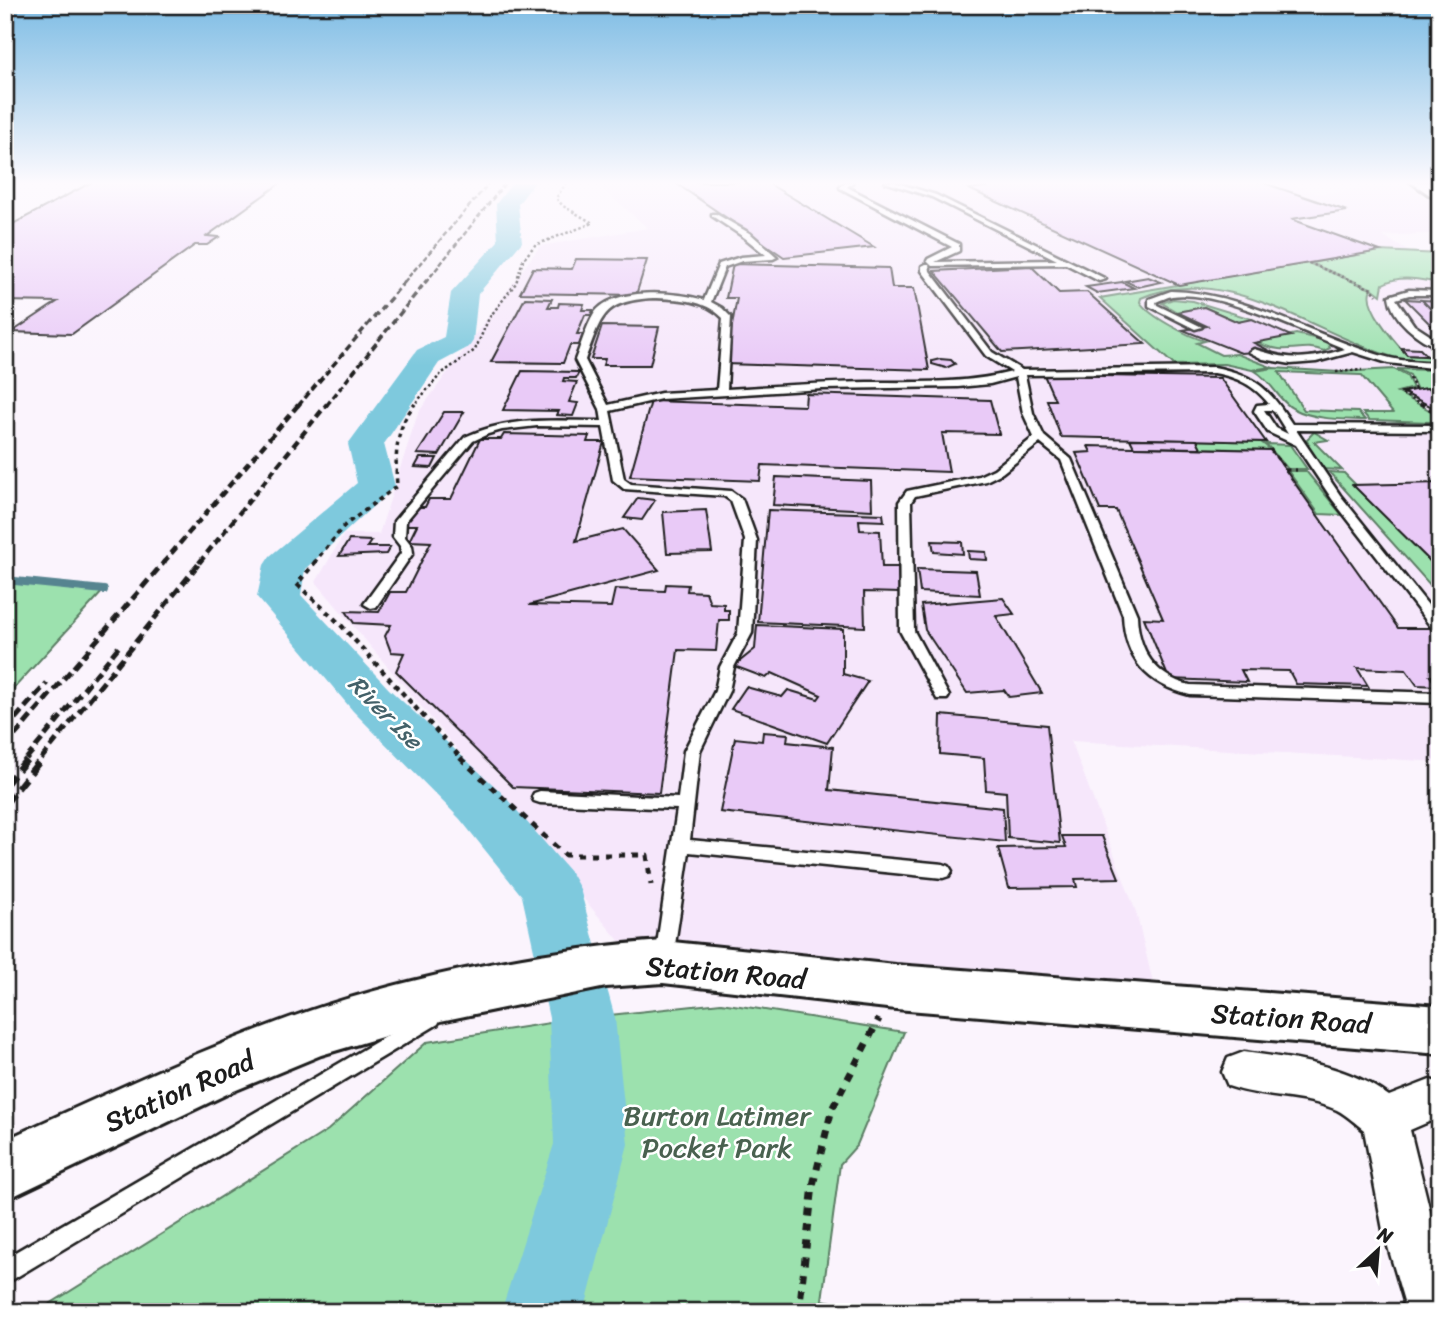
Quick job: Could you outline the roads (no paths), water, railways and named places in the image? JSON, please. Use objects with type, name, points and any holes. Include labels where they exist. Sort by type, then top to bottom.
[{"type":"street","name":"Station Road","points":[[5,1171],[209,1075],[312,1034],[426,1001],[607,966],[663,962],[896,987],[1440,1030]]},
{"type":"street","points":[[1244,1072],[1304,1080],[1353,1095],[1385,1119],[1408,1230],[1430,1302],[1425,1312]]},
{"type":"street","points":[[1385,1119],[1430,1100]]},
{"type":"lane","points":[[708,301],[722,266],[741,259],[773,257],[757,243]]},
{"type":"lane","points":[[951,243],[956,249],[931,264],[926,271],[954,312],[989,354],[1020,373],[1028,413],[1040,438],[1066,459],[1130,615],[1129,632],[1153,676],[1162,683],[1190,690],[1440,698]]},
{"type":"lane","points":[[1032,243],[1102,279]]},
{"type":"lane","points":[[931,264],[1070,262]]},
{"type":"lane","points":[[1440,293],[1420,291],[1392,297],[1403,321],[1414,332],[1440,345]]},
{"type":"lane","points":[[1198,327],[1153,306],[1152,301],[1164,295],[1175,294],[1228,302],[1263,311],[1354,349],[1394,362],[1440,366]]},
{"type":"lane","points":[[663,962],[692,751],[722,691],[727,667],[745,633],[751,540],[736,499],[727,493],[628,487],[619,480],[607,417],[580,360],[599,313],[630,298],[708,301],[721,308],[727,317],[722,391]]},
{"type":"lane","points":[[1254,352],[1271,360],[1289,362],[1354,349]]},
{"type":"lane","points":[[371,604],[407,553],[399,537],[400,521],[469,439],[483,430],[607,417],[662,396],[722,391],[990,382],[1020,373],[1052,370],[1230,372],[1262,389],[1336,497],[1440,629]]},
{"type":"lane","points":[[1276,407],[1261,407],[1259,411],[1272,430],[1300,443]]},
{"type":"lane","points":[[1289,428],[1440,428]]},
{"type":"lane","points":[[942,696],[907,631],[905,502],[911,493],[982,479],[998,471],[1040,438]]},
{"type":"lane","points":[[540,797],[686,804]]},
{"type":"lane","points":[[681,845],[943,871]]},
{"type":"lane","points":[[5,1272],[477,990]]},
{"type":"waterway","name":"River Ise","points":[[509,243],[465,293],[458,341],[428,357],[366,444],[376,486],[285,565],[279,597],[371,700],[480,805],[550,889],[582,1018],[591,1144],[542,1312]]},
{"type":"waterway","points":[[5,580],[104,590]]},
{"type":"railway","points":[[404,282],[437,243]]},
{"type":"railway","points":[[426,282],[457,243]]},
{"type":"railway","points":[[298,406],[406,280]]},
{"type":"railway","points":[[326,406],[427,280]]},
{"type":"railway","points":[[163,563],[299,404]]},
{"type":"railway","points":[[199,563],[327,404]]},
{"type":"railway","points":[[5,747],[165,561]]},
{"type":"railway","points":[[41,759],[201,561]]},
{"type":"railway","points":[[26,759],[121,644]]},
{"type":"railway","points":[[5,730],[47,683]]},
{"type":"railway","points":[[5,785],[28,758]]},
{"type":"railway","points":[[5,804],[42,758]]},
{"type":"park label","name":"Burton Latimer Pocket Park","points":[[717,1131]]}]
